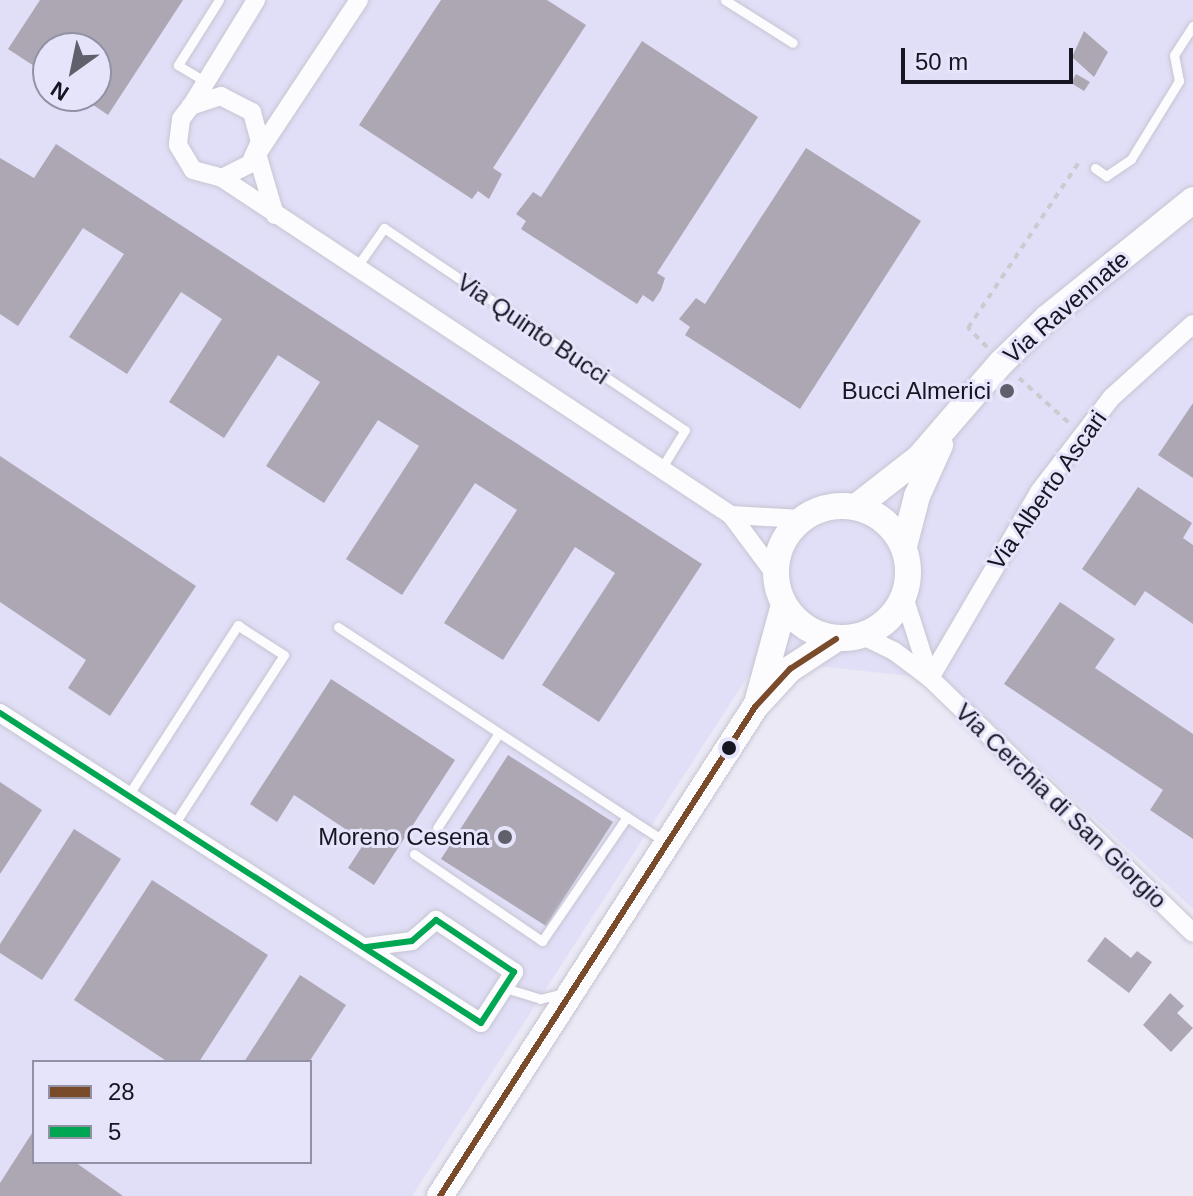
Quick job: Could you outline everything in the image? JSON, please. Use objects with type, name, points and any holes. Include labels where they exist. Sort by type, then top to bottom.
[{"type":"main road","name":"Via Ravennate","points":[[856,507],[890,485],[950,425],[1002,362],[1193,200]]},
{"type":"main road","name":"Via Ravennate","points":[[904,546],[917,496],[950,425]]},
{"type":"main road","points":[[837,506],[856,507],[876,515],[904,546],[908,563],[904,597],[895,614],[863,636],[836,639],[806,628],[784,605],[775,574],[782,543],[802,519],[837,506]]},
{"type":"main road","points":[[755,707],[784,605]]},
{"type":"main road","points":[[440,1196],[755,707],[790,669],[836,639]]},
{"type":"street","name":"Via Quinto Bucci","points":[[256,0],[178,131],[182,158],[193,170],[222,178],[731,515],[775,574]]},
{"type":"street","points":[[222,178],[242,172],[257,154],[359,0]]},
{"type":"street","points":[[191,106],[221,96],[239,101],[259,127],[257,154],[275,215]]},
{"type":"street","name":"Via Alberto Ascari","points":[[930,678],[1014,532],[1082,436],[1111,398],[1193,324]]},
{"type":"street","points":[[731,515],[802,519]]},
{"type":"street","name":"Via Cerchia di San Giorgio","points":[[904,597],[930,678]]},
{"type":"street","name":"Via Cerchia di San Giorgio","points":[[863,636],[894,651],[930,678],[1193,933]]},
{"type":"street","points":[[0,713],[481,1023],[514,972],[436,920],[412,941],[366,947]]},
{"type":"lane","points":[[206,82],[178,65],[219,0]]},
{"type":"lane","points":[[725,0],[793,43]]},
{"type":"lane","points":[[1095,168],[1106,176],[1131,159],[1179,81],[1174,55],[1193,26]]},
{"type":"lane","name":"Via Quinto Bucci","points":[[356,268],[384,228],[685,430],[661,469]]},
{"type":"lane","points":[[129,794],[238,625],[284,655],[175,823]]},
{"type":"lane","points":[[338,627],[497,736],[668,843]]},
{"type":"lane","points":[[437,828],[497,736]]},
{"type":"lane","points":[[414,854],[542,941],[627,817]]},
{"type":"lane","points":[[505,988],[540,999],[571,992]]},
{"type":"path","points":[[1082,436],[968,328],[1081,160],[1095,168]]},
{"type":"shaded area","points":[[0,0],[1193,0],[1193,909],[967,700],[936,679],[782,662],[748,676],[412,1196],[0,1196]]},
{"type":"building","points":[[40,0],[183,0],[112,109],[112,32],[32,32],[32,65],[8,49]]},
{"type":"building","points":[[441,0],[547,0],[586,25],[493,168],[502,174],[489,199],[478,191],[472,199],[359,125]]},
{"type":"building","points":[[1084,31],[1108,52],[1094,77],[1072,57]]},
{"type":"building","points":[[642,41],[758,117],[657,273],[665,278],[661,290],[653,302],[643,295],[637,304],[521,229],[526,221],[516,214],[533,192],[541,197]]},
{"type":"building","points":[[1076,74],[1090,82],[1084,91],[1071,83]]},
{"type":"building","points":[[56,144],[702,564],[599,722],[542,685],[615,573],[575,547],[503,660],[444,623],[517,510],[475,483],[402,595],[346,559],[419,446],[378,420],[324,503],[266,466],[320,382],[278,355],[224,438],[169,402],[222,319],[181,292],[127,374],[69,337],[124,254],[83,228],[18,326],[0,314],[0,158],[34,178]]},
{"type":"building","points":[[806,148],[921,221],[800,409],[685,335],[690,327],[679,319],[696,298],[705,304]]},
{"type":"building","points":[[1193,403],[1193,478],[1158,455]]},
{"type":"building","points":[[0,456],[196,586],[110,716],[68,688],[86,660],[0,602]]},
{"type":"building","points":[[1138,487],[1192,523],[1183,538],[1193,545],[1193,624],[1145,591],[1135,606],[1082,569]]},
{"type":"building","points":[[1060,602],[1115,639],[1095,668],[1193,734],[1193,839],[1150,810],[1163,790],[1004,684]]},
{"type":"building","points":[[331,679],[455,760],[374,885],[348,868],[365,842],[294,795],[277,822],[250,804]]},
{"type":"building","points":[[508,755],[613,822],[546,926],[441,859]]},
{"type":"building","points":[[0,782],[42,810],[0,874]]},
{"type":"building","points":[[74,829],[121,859],[42,980],[0,953],[0,944]]},
{"type":"building","points":[[152,880],[268,955],[200,1060],[165,1060],[74,1000]]},
{"type":"building","points":[[1105,937],[1131,958],[1137,951],[1152,962],[1129,993],[1087,961]]},
{"type":"building","points":[[300,975],[346,1005],[310,1060],[245,1060]]},
{"type":"building","points":[[1170,993],[1184,1006],[1177,1013],[1193,1028],[1171,1052],[1143,1025]]},
{"type":"building","points":[[32,1133],[32,1164],[78,1164],[123,1196],[0,1196],[0,1183]]},
{"type":"transit line","name":"28","points":[[440,1196],[755,707],[790,669],[836,639]]},
{"type":"transit line","name":"5","points":[[0,713],[481,1023],[514,972],[436,920],[412,941],[366,947]]},
{"type":"place","name":"Bucci Almerici","points":[[1007,391]]},
{"type":"place","name":"Moreno Cesena","points":[[505,837]]}]
